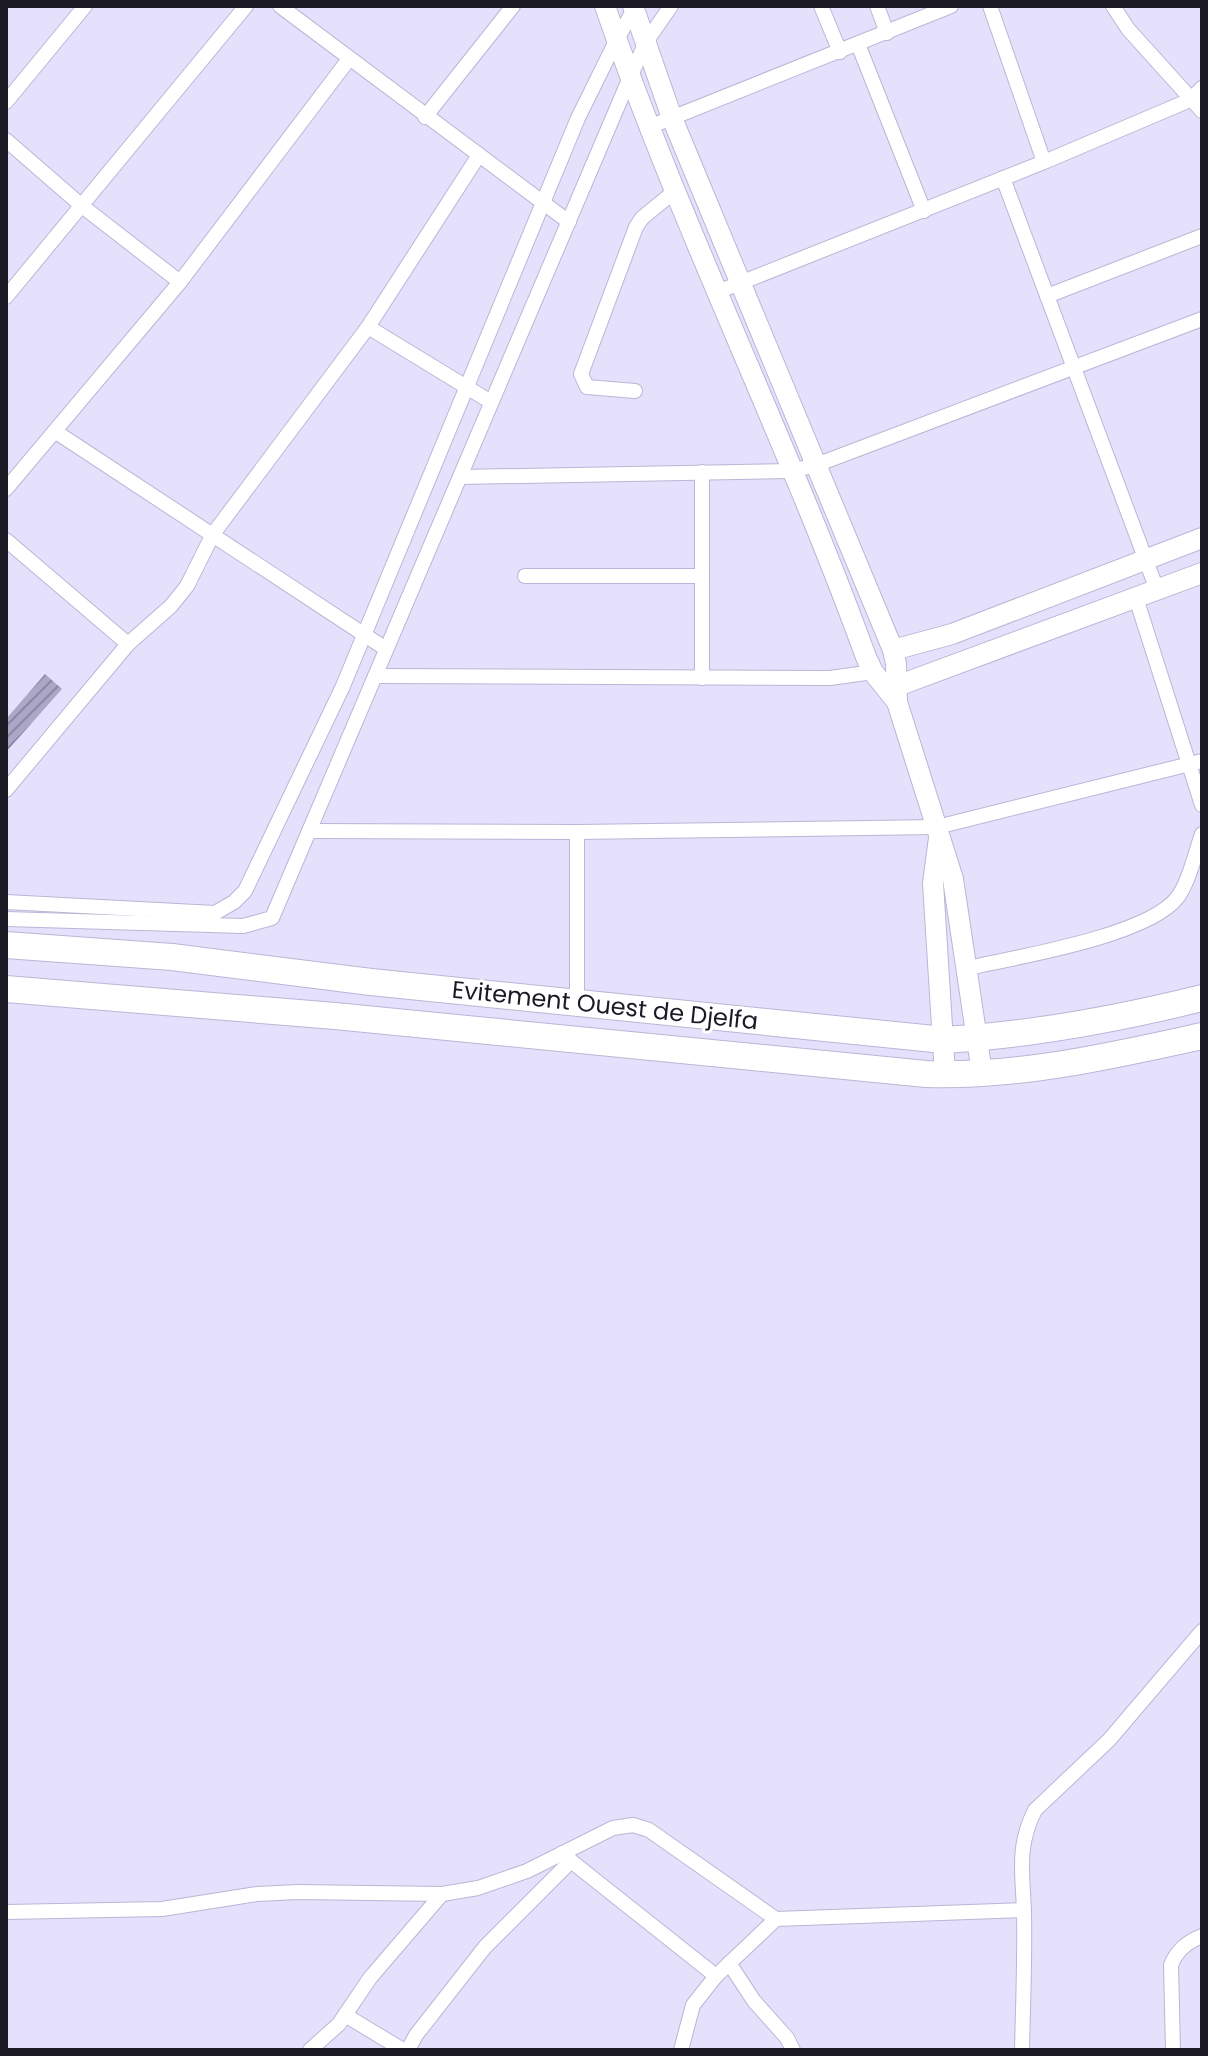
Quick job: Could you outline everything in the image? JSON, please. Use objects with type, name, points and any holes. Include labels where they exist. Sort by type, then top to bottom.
[{"type":"highway","name":"Evitement Ouest de Djelfa","points":[[6,945],[172,957],[371,982],[944,1040],[1026,1034],[1202,998]]},
{"type":"highway","points":[[6,989],[335,1016],[866,1069],[945,1074],[1053,1066],[1202,1036]]},
{"type":"street","points":[[6,102],[85,6]]},
{"type":"street","points":[[6,297],[246,6]]},
{"type":"street","points":[[280,6],[569,222]]},
{"type":"street","points":[[425,117],[513,6]]},
{"type":"street","points":[[605,6],[715,293],[873,672],[897,694]]},
{"type":"street","points":[[6,919],[243,926],[272,918],[631,75],[646,42],[671,6]]},
{"type":"street","points":[[821,6],[840,52]]},
{"type":"street","points":[[877,6],[887,33]]},
{"type":"street","points":[[649,127],[951,6]]},
{"type":"street","points":[[990,6],[1044,162]]},
{"type":"street","points":[[1113,6],[1128,29],[1202,111]]},
{"type":"street","points":[[6,902],[215,913],[245,891],[343,686],[578,118],[635,7]]},
{"type":"street","points":[[635,7],[672,118],[893,650],[897,694],[953,879],[982,1073]]},
{"type":"street","points":[[858,44],[924,211]]},
{"type":"street","points":[[6,489],[180,282],[349,59]]},
{"type":"street","points":[[715,293],[1044,162],[1190,100],[1202,88]]},
{"type":"street","points":[[6,140],[82,206],[180,282]]},
{"type":"street","points":[[6,790],[128,644],[171,606],[187,586],[213,534],[368,327],[479,155]]},
{"type":"street","points":[[1003,178],[1157,590]]},
{"type":"street","points":[[635,391],[587,387],[581,374],[636,227],[642,218],[675,191]]},
{"type":"street","points":[[1047,296],[1202,236]]},
{"type":"street","points":[[460,477],[791,471],[816,465],[1202,319]]},
{"type":"street","points":[[368,327],[491,402]]},
{"type":"street","points":[[56,432],[386,649]]},
{"type":"street","points":[[702,472],[702,678]]},
{"type":"street","points":[[893,650],[952,634],[1202,538]]},
{"type":"street","points":[[6,540],[128,644]]},
{"type":"street","points":[[897,694],[1202,573]]},
{"type":"street","points":[[525,576],[702,576]]},
{"type":"street","points":[[1136,598],[1196,763],[1202,805]]},
{"type":"street","points":[[375,676],[830,678],[873,672]]},
{"type":"street","points":[[309,831],[938,832],[1196,763]]},
{"type":"street","points":[[577,832],[577,1002]]},
{"type":"street","points":[[938,832],[933,883],[945,1074]]},
{"type":"street","points":[[968,968],[1088,942],[1165,910],[1179,896],[1202,834]]},
{"type":"street","points":[[1022,2050],[1024,1910],[1020,1871],[1022,1846],[1035,1810],[1109,1740],[1202,1631]]},
{"type":"street","points":[[6,1912],[162,1909],[257,1894],[298,1892],[442,1894],[504,1880],[567,1857],[613,1828],[633,1825],[649,1830],[776,1919],[1024,1910]]},
{"type":"street","points":[[567,1857],[716,1976]]},
{"type":"street","points":[[345,2015],[406,2050],[485,1947],[567,1857]]},
{"type":"street","points":[[310,2050],[339,2024],[370,1978],[442,1894]]},
{"type":"street","points":[[681,2050],[693,2005],[716,1976],[776,1919]]},
{"type":"street","points":[[1173,2050],[1171,1965],[1175,1954],[1190,1941],[1202,1936]]},
{"type":"street","points":[[729,1963],[793,2050]]},
{"type":"building","points":[[45,674],[62,689],[6,752],[6,719]]}]
